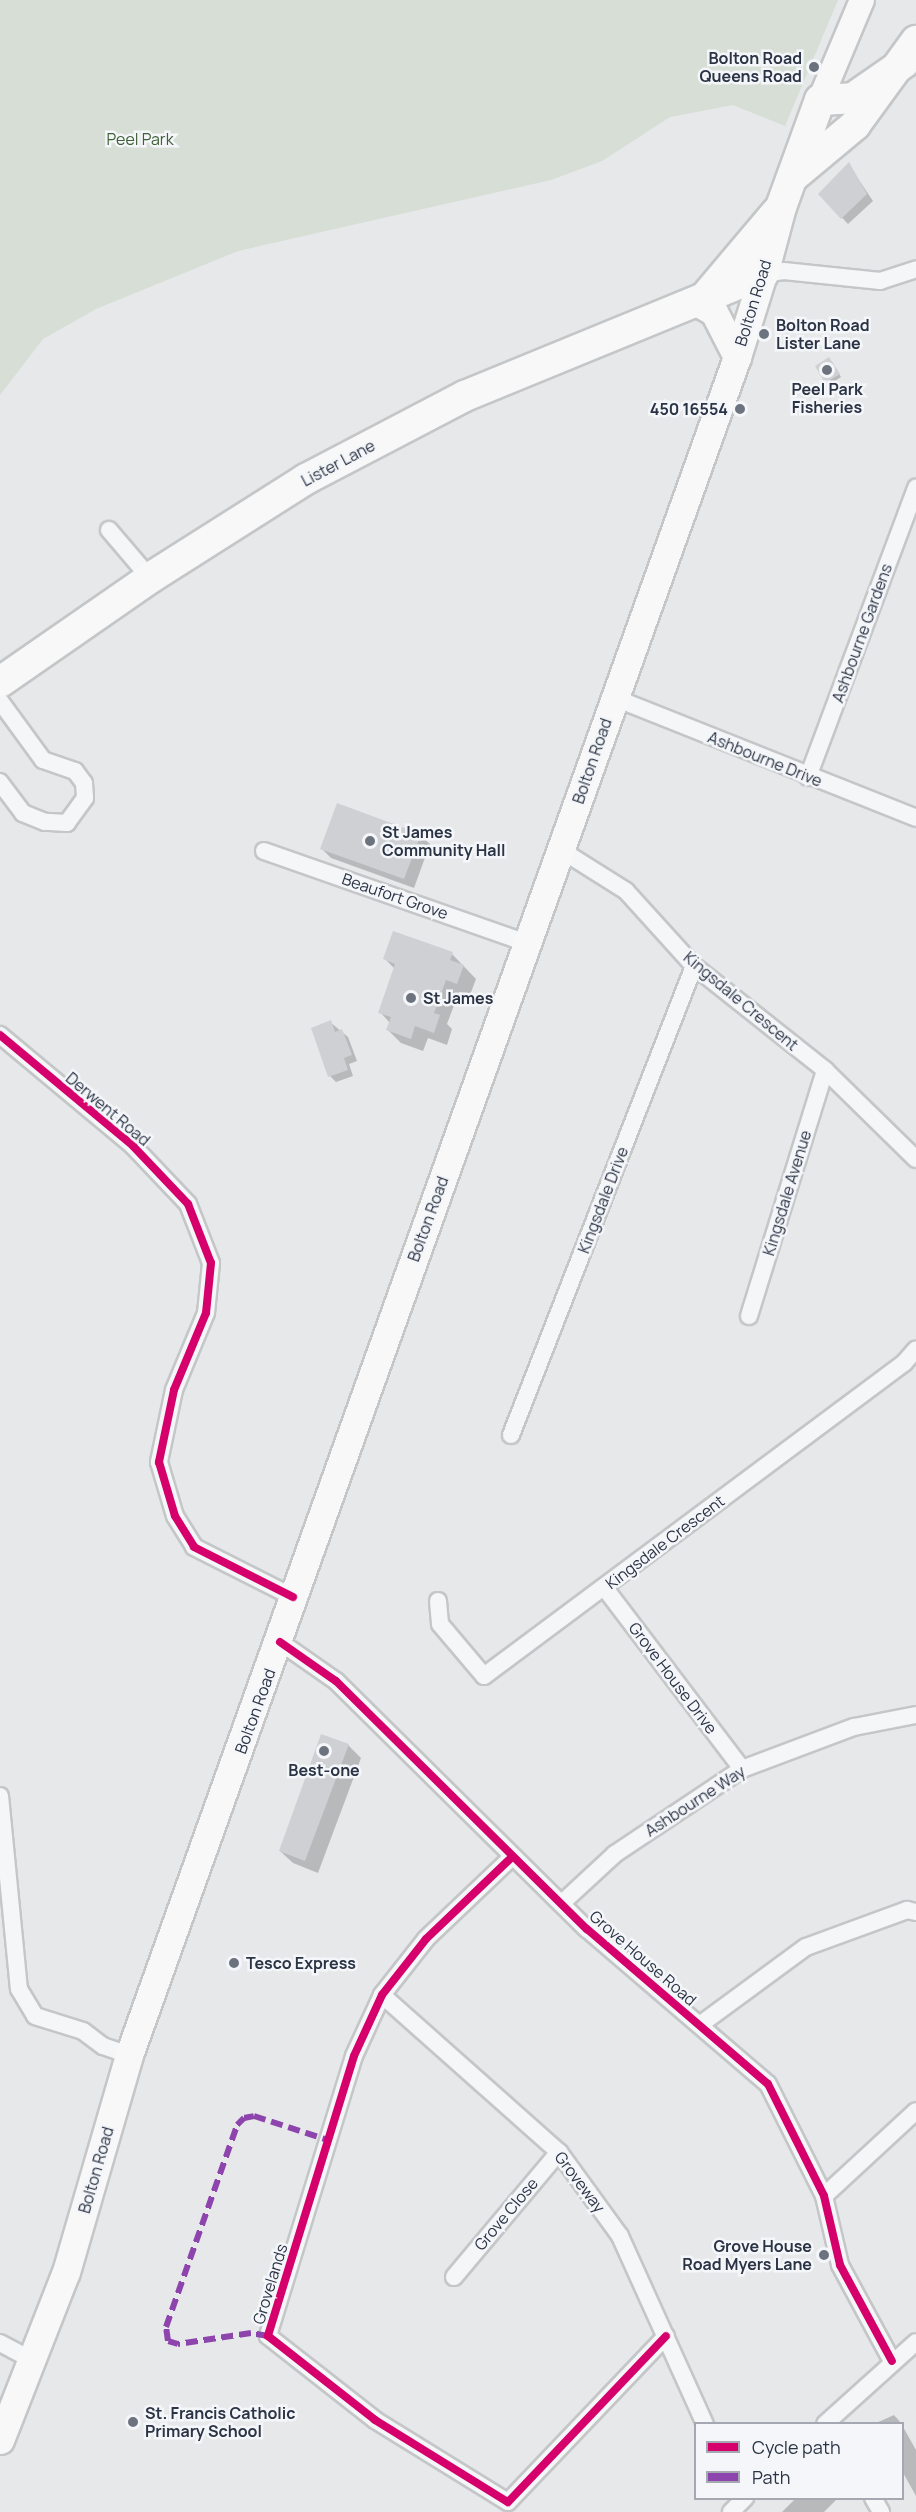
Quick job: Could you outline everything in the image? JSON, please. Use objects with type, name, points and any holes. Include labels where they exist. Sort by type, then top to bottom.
[{"type":"highway","points":[[820,100],[854,98],[910,52]]},
{"type":"highway","points":[[793,177],[855,125],[910,52]]},
{"type":"highway","name":"Bolton Road","points":[[763,274],[781,207],[820,100]]},
{"type":"highway","name":"Lister Lane","points":[[699,299],[781,207]]},
{"type":"highway","name":"Lister Lane","points":[[0,682],[150,578],[306,479],[465,396],[763,274]]},
{"type":"main road","name":"Bolton Road","points":[[0,2440],[66,2272],[129,2055],[280,1642],[292,1597],[737,357],[763,274]]},
{"type":"main road","points":[[699,299],[714,312],[737,357]]},
{"type":"street","name":"Bolton Road","points":[[820,100],[862,0]]},
{"type":"street","points":[[763,274],[784,272],[880,281],[916,269]]},
{"type":"street","name":"Ashbourne Gardens","points":[[808,777],[916,488]]},
{"type":"street","points":[[109,530],[150,578]]},
{"type":"street","name":"Ashbourne Drive","points":[[615,698],[808,777],[916,818]]},
{"type":"street","points":[[0,701],[44,760],[75,771],[84,783],[85,798],[67,823],[45,822],[23,813],[0,782]]},
{"type":"street","name":"Kingsdale Crescent","points":[[561,850],[626,891],[694,966],[825,1070],[916,1159]]},
{"type":"street","name":"Beaufort Grove","points":[[264,851],[526,943]]},
{"type":"street","name":"Kingsdale Drive","points":[[511,1435],[694,966]]},
{"type":"street","name":"Derwent Road","points":[[0,1035],[133,1146],[188,1203],[211,1263],[206,1313],[174,1390],[159,1462],[175,1516],[194,1546],[292,1597]]},
{"type":"street","name":"Kingsdale Avenue","points":[[749,1316],[825,1070]]},
{"type":"street","name":"Kingsdale Crescent","points":[[438,1601],[440,1624],[484,1676],[904,1363],[916,1349]]},
{"type":"street","name":"Grove House Drive","points":[[604,1587],[742,1769]]},
{"type":"street","name":"Grove House Road","points":[[280,1642],[336,1681],[587,1929],[701,2024],[768,2084],[824,2196],[840,2265],[892,2361]]},
{"type":"street","name":"Ashbourne Way","points":[[562,1903],[615,1854],[742,1769],[854,1727],[916,1715]]},
{"type":"street","points":[[0,1796],[19,1989],[35,2016],[83,2031],[103,2046],[129,2055]]},
{"type":"street","name":"Grovelands","points":[[512,1857],[426,1939],[382,1995],[354,2056],[268,2336],[375,2420],[508,2502],[666,2336]]},
{"type":"street","points":[[701,2024],[806,1947],[907,1910],[916,1912]]},
{"type":"street","name":"Groveway","points":[[382,1995],[559,2152],[620,2236],[704,2422]]},
{"type":"street","points":[[824,2196],[916,2110]]},
{"type":"street","name":"Grove Close","points":[[454,2277],[559,2152]]},
{"type":"street","points":[[827,2422],[892,2361],[916,2342]]},
{"type":"street","points":[[0,2343],[32,2360]]},
{"type":"green space","name":"Peel Park","points":[[0,0],[838,0],[785,126],[733,105],[670,117],[602,161],[551,180],[238,251],[96,309],[43,339],[0,395]]},
{"type":"building","points":[[849,162],[867,194],[841,219],[818,194]]},
{"type":"building","name":"Peel Park Fisheries","points":[[829,357],[840,374],[825,383],[815,366]]},
{"type":"building","name":"St James Community Hall","points":[[337,803],[421,834],[404,879],[320,849]]},
{"type":"building","name":"St James","points":[[393,931],[453,952],[450,960],[464,965],[457,984],[446,980],[434,1013],[440,1015],[434,1033],[415,1026],[411,1039],[386,1030],[391,1017],[378,1013],[395,964],[383,959]]},
{"type":"building","points":[[331,1020],[335,1032],[342,1029],[352,1055],[344,1058],[348,1070],[328,1077],[311,1028]]},
{"type":"building","points":[[321,1734],[349,1744],[305,1861],[279,1851]]},
{"type":"marked path","points":[[268,2336],[251,2333],[178,2344],[168,2341],[166,2327],[237,2125],[244,2118],[254,2116],[328,2140]]},
{"type":"cycle path","points":[[0,1035],[133,1146],[188,1204],[211,1263],[206,1313],[174,1390],[159,1462],[175,1516],[194,1547],[293,1597]]},
{"type":"cycle path","points":[[280,1642],[336,1681],[587,1929],[768,2084],[824,2196],[840,2265],[892,2361]]},
{"type":"cycle path","points":[[512,1857],[426,1939],[382,1995],[354,2056],[268,2336],[375,2420],[508,2502],[666,2336]]},
{"type":"place","name":"Bolton Road Queens Road","points":[[814,67]]},
{"type":"place","name":"Bolton Road Lister Lane","points":[[764,334]]},
{"type":"place","name":"Peel Park Fisheries","points":[[827,370]]},
{"type":"place","name":"450 16554","points":[[740,409]]},
{"type":"place","name":"St James Community Hall","points":[[370,841]]},
{"type":"place","name":"St James","points":[[411,998]]},
{"type":"place","name":"Best-one","points":[[324,1751]]},
{"type":"place","name":"Tesco Express","points":[[234,1963]]},
{"type":"place","name":"Grove House Road Myers Lane","points":[[824,2255]]},
{"type":"place","name":"St. Francis Catholic Primary School","points":[[133,2422]]}]
